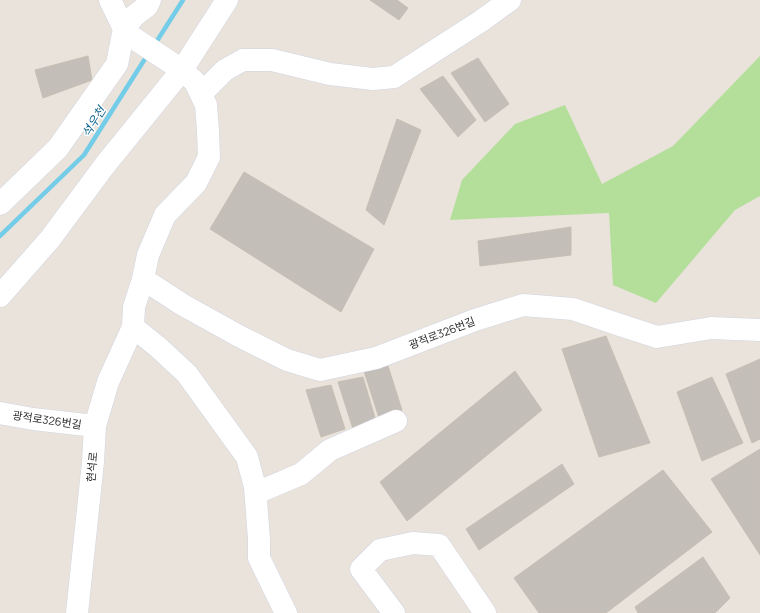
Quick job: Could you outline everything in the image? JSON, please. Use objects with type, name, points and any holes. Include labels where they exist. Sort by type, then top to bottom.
[{"type":"street","points":[[110,0],[128,33],[182,70],[196,82],[206,104],[208,131],[209,157],[196,183],[166,215],[148,255],[143,279],[134,307],[133,327],[158,347],[187,374],[247,457],[256,487],[259,558],[286,613]]},
{"type":"street","points":[[0,204],[58,148],[117,64],[134,16],[147,6],[150,0]]},
{"type":"street","points":[[0,296],[50,240],[106,165],[182,70],[227,0]]},
{"type":"street","points":[[201,94],[225,70],[243,60],[272,60],[330,74],[373,79],[394,77],[481,21],[510,0]]},
{"type":"street","name":"광적로326번길","points":[[143,279],[183,305],[239,336],[287,360],[320,370],[376,358],[475,320],[523,305],[573,308],[620,325],[657,336],[711,328],[760,330]]},
{"type":"street","name":"현석로","points":[[77,613],[93,462],[95,426],[108,382],[133,327]]},
{"type":"street","name":"광적로326번길","points":[[0,414],[95,426]]},
{"type":"street","points":[[256,493],[301,474],[330,450],[396,421]]},
{"type":"street","points":[[394,613],[361,569],[380,550],[413,543],[439,545],[485,613]]},
{"type":"green space","points":[[760,56],[760,196],[735,210],[656,303],[613,285],[609,213],[450,220],[462,180],[515,124],[565,105],[602,184],[673,146]]},
{"type":"building","points":[[370,0],[397,0],[408,8],[399,20]]},
{"type":"building","points":[[88,56],[92,80],[43,98],[35,70]]},
{"type":"building","points":[[478,58],[509,104],[485,122],[451,73]]},
{"type":"building","points":[[443,76],[476,120],[458,137],[420,89]]},
{"type":"building","points":[[397,119],[421,130],[384,225],[366,210]]},
{"type":"building","points":[[244,172],[374,249],[341,312],[210,229]]},
{"type":"building","points":[[571,227],[571,255],[480,266],[478,241]]},
{"type":"building","points":[[606,336],[650,443],[599,457],[562,349]]},
{"type":"building","points":[[760,359],[760,439],[752,443],[726,374]]},
{"type":"building","points":[[388,366],[402,410],[379,418],[364,371]]},
{"type":"building","points":[[515,371],[542,410],[407,521],[380,482]]},
{"type":"building","points":[[363,377],[376,421],[353,429],[338,382]]},
{"type":"building","points":[[712,377],[743,443],[702,461],[677,392]]},
{"type":"building","points":[[331,385],[345,429],[321,437],[306,390]]},
{"type":"building","points":[[760,449],[760,555],[711,479]]},
{"type":"building","points":[[562,464],[574,484],[479,550],[466,529]]},
{"type":"building","points":[[663,470],[712,532],[606,613],[539,613],[514,578]]},
{"type":"building","points":[[703,557],[730,598],[715,613],[638,613],[635,607]]},
{"type":"waterway","name":"석우천","points":[[155,44],[183,0]]},
{"type":"waterway","name":"석우천","points":[[0,236],[84,155],[148,54]]}]
